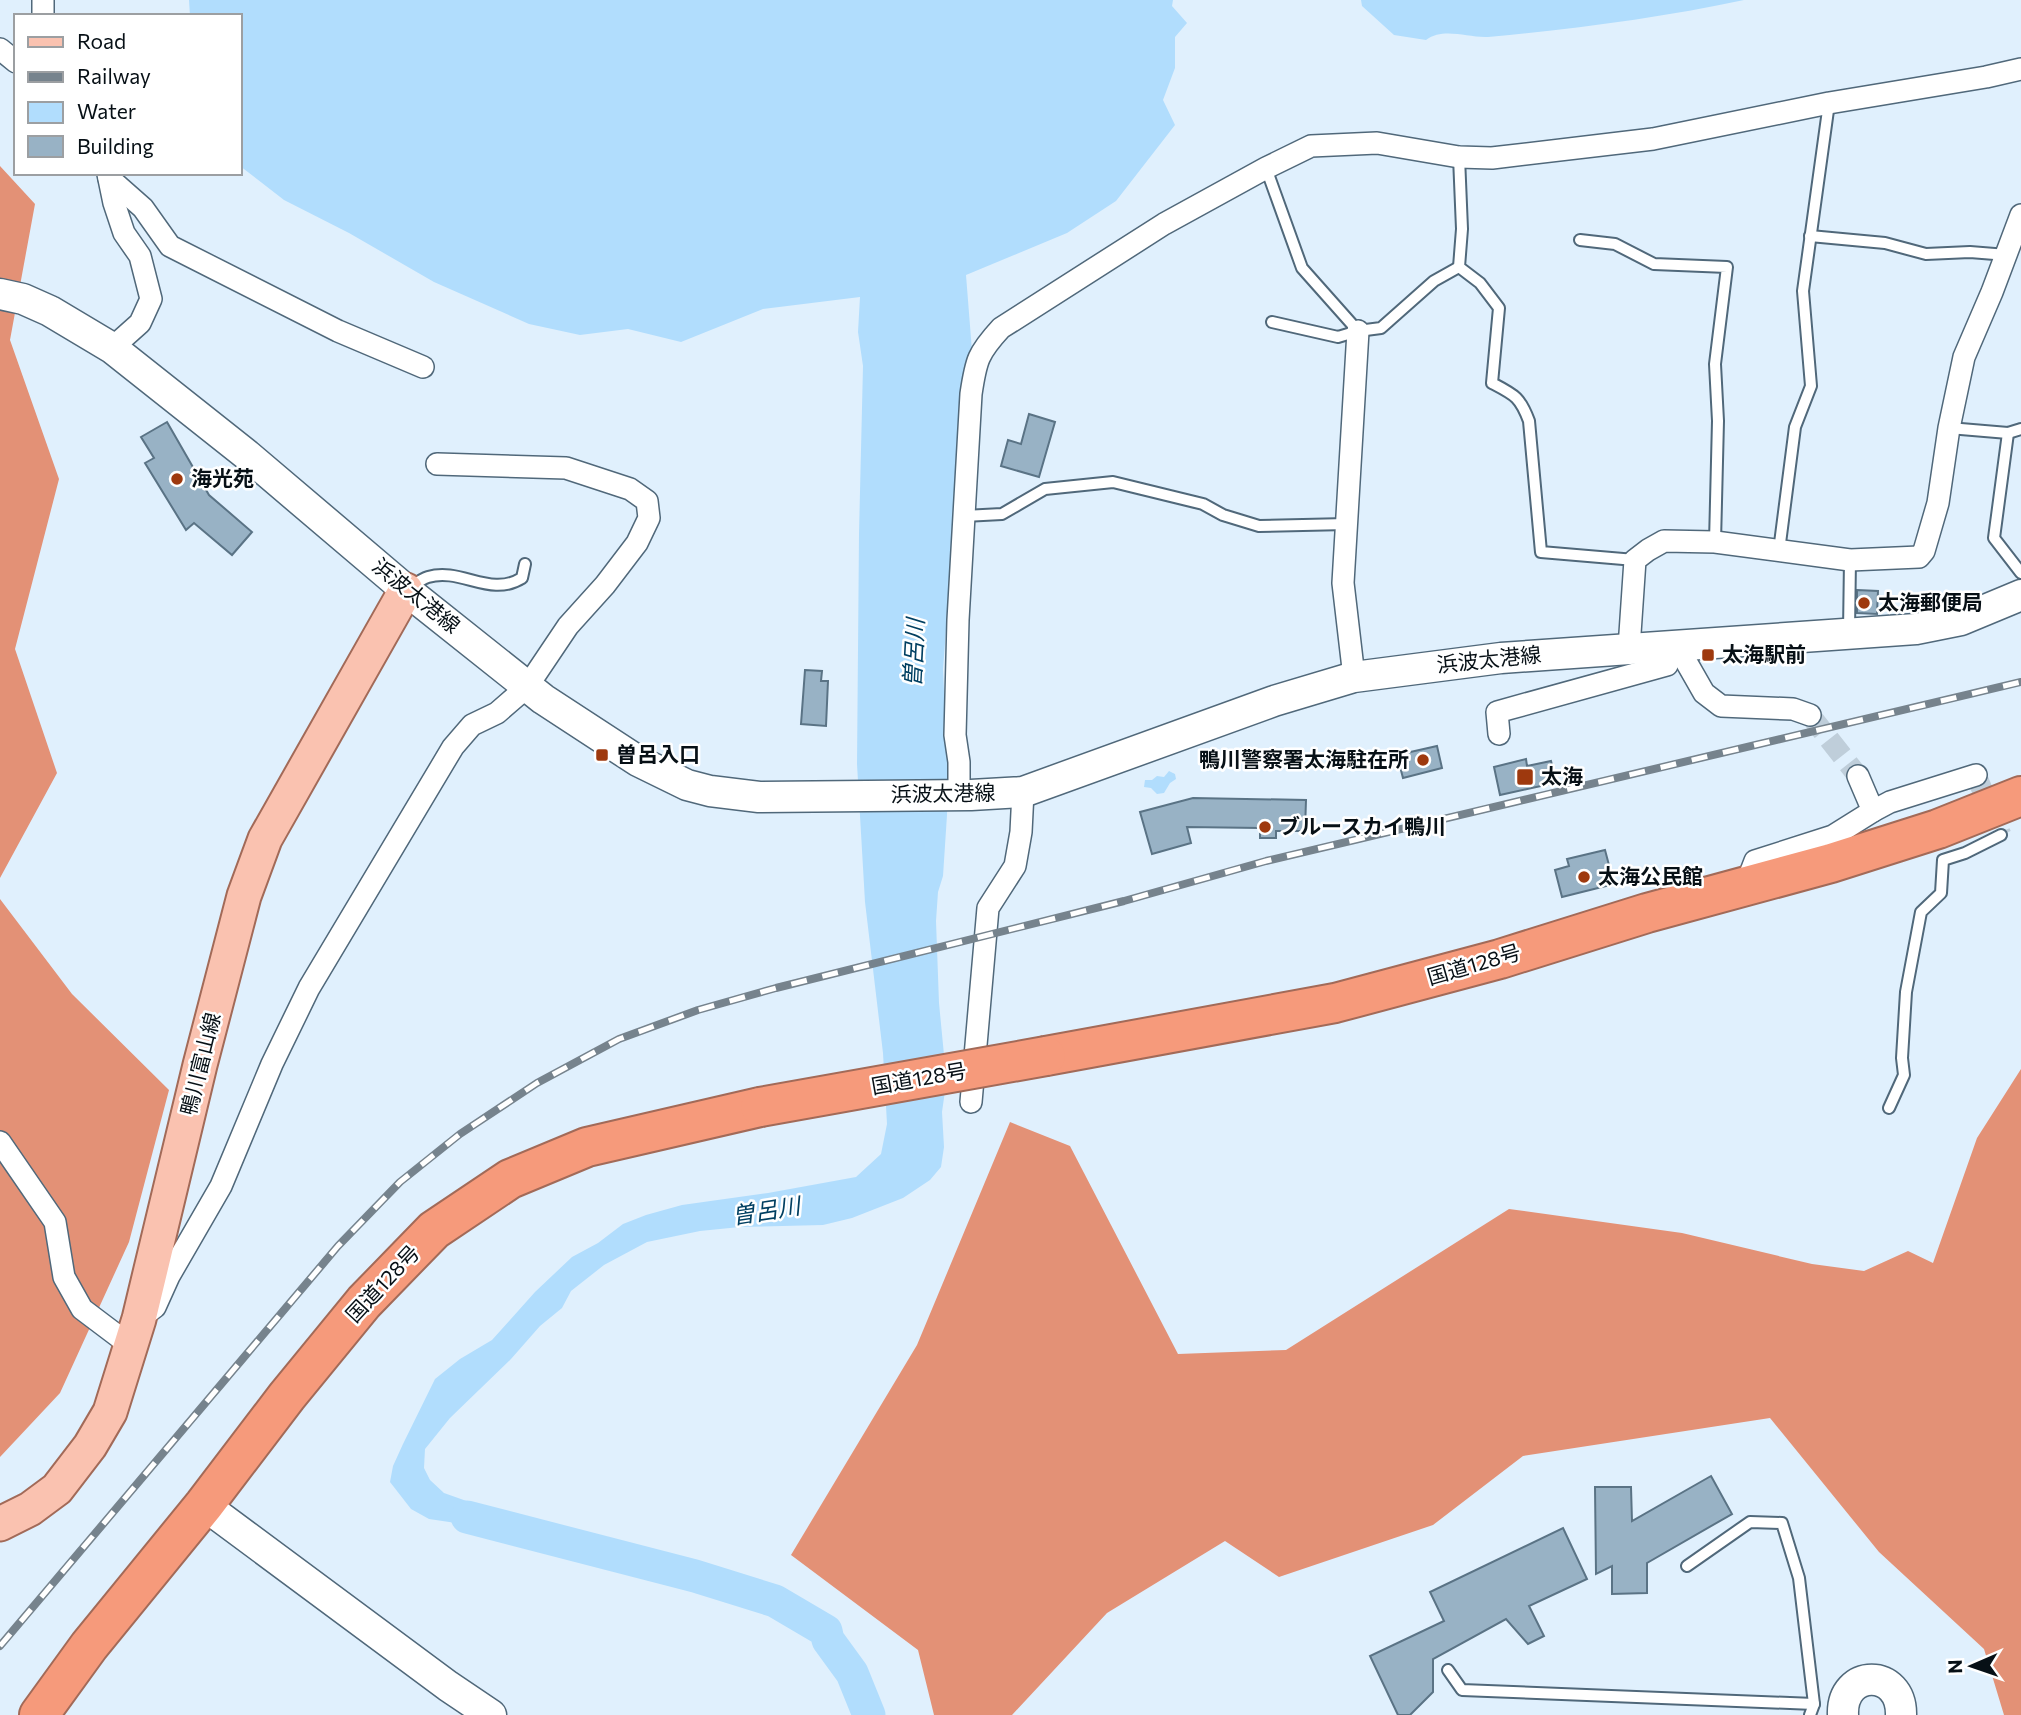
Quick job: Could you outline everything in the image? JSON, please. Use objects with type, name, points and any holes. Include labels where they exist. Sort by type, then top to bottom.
[{"type":"highway","name":"国道128号","points":[[39,1715],[89,1646],[364,1302],[434,1230],[510,1179],[587,1147],[760,1107],[1335,1003],[1500,959],[1647,913],[1832,863],[1925,833],[2021,796]]},
{"type":"main road","name":"浜波太港線","points":[[0,293],[23,299],[50,311],[111,348],[247,455],[406,590],[527,687],[611,746],[687,785],[710,791],[759,796],[1023,792],[1249,709],[1354,677],[1501,658],[1676,644],[1890,632],[1941,625],[1982,612],[2021,595]]},
{"type":"main road","name":"鴨川富山線","points":[[0,1524],[30,1509],[57,1489],[90,1446],[110,1412],[135,1332],[244,896],[265,839],[406,590]]},
{"type":"main road","points":[[204,1505],[491,1715]]},
{"type":"main road","points":[[1843,1715],[1842,1703],[1847,1692],[1855,1684],[1866,1680],[1878,1680],[1888,1684],[1897,1693],[1901,1703],[1901,1715]]},
{"type":"street","points":[[0,49],[14,60]]},
{"type":"street","points":[[954,794],[959,762],[955,736],[971,394],[975,364],[982,348],[1001,328],[1164,224],[1311,146],[1377,143],[1459,157],[1492,158],[1653,139],[1829,103],[2021,69]]},
{"type":"street","points":[[108,176],[124,233],[140,256],[151,299],[140,323],[111,348]]},
{"type":"street","points":[[108,176],[143,208],[170,246],[338,331],[423,367]]},
{"type":"street","points":[[1629,648],[1636,560],[1664,541],[1714,542],[1850,560],[1919,557],[1924,551],[1938,503],[1949,428],[1964,357],[2021,215]]},
{"type":"street","points":[[1354,677],[1343,583],[1358,331]]},
{"type":"street","points":[[0,1142],[55,1222],[64,1277],[82,1309],[135,1332],[155,1307],[169,1276],[221,1186],[272,1064],[309,988],[453,747],[472,725],[497,713],[527,687],[568,626],[605,585],[637,543],[649,518],[646,501],[630,489],[566,468],[438,464]]},
{"type":"street","points":[[1676,644],[1704,694],[1721,706],[1793,709],[1810,715]]},
{"type":"street","points":[[1499,734],[1497,712],[1667,665],[1676,644]]},
{"type":"street","points":[[1745,887],[1755,862],[1833,836],[1890,802],[1976,775]]},
{"type":"street","points":[[1858,776],[1873,811]]},
{"type":"street","points":[[971,1102],[988,908],[1015,866],[1021,832],[1023,792]]},
{"type":"lane","points":[[1779,551],[1794,427],[1811,386],[1803,291],[1829,103]]},
{"type":"lane","points":[[1459,157],[1462,229],[1459,267]]},
{"type":"lane","points":[[1266,168],[1302,268],[1358,331]]},
{"type":"lane","points":[[1810,236],[1885,243],[1926,254],[1970,252],[2007,255]]},
{"type":"lane","points":[[1580,240],[1615,244],[1654,264],[1727,267],[1715,364],[1718,421],[1714,542]]},
{"type":"lane","points":[[1272,322],[1338,337],[1381,328],[1434,281],[1459,267]]},
{"type":"lane","points":[[1459,267],[1480,283],[1499,308],[1492,383],[1516,395],[1529,421],[1541,552],[1636,560]]},
{"type":"lane","points":[[1949,428],[2008,433],[2021,429]]},
{"type":"lane","points":[[2008,433],[1994,538],[2021,573]]},
{"type":"lane","points":[[964,516],[1003,514],[1045,489],[1113,482],[1203,504],[1223,515],[1259,526],[1347,524]]},
{"type":"lane","points":[[1849,634],[1850,560]]},
{"type":"lane","points":[[406,590],[429,577],[440,576],[510,586],[522,578],[525,564]]},
{"type":"lane","points":[[1889,1108],[1904,1076],[1902,1058],[1906,992],[1921,912],[1941,893],[1943,860],[1965,853],[2001,835]]},
{"type":"lane","points":[[1448,1670],[1462,1690],[1812,1710],[1800,1578],[1782,1523],[1750,1522],[1687,1566]]},
{"type":"shaded area","points":[[0,166],[35,204],[10,340],[59,479],[15,649],[57,773],[0,878]]},
{"type":"shaded area","points":[[0,899],[72,994],[169,1090],[129,1242],[60,1393],[0,1457]]},
{"type":"shaded area","points":[[2021,1069],[2021,1715],[2004,1715],[1984,1649],[1879,1552],[1770,1418],[1523,1456],[1433,1525],[1279,1577],[1225,1541],[1107,1613],[1012,1715],[934,1715],[918,1650],[791,1555],[917,1345],[1010,1122],[1070,1146],[1178,1354],[1286,1350],[1509,1209],[1682,1233],[1812,1264],[1864,1271],[1908,1251],[1933,1263],[1977,1138]]},
{"type":"water","points":[[189,0],[1173,0],[1172,6],[1187,23],[1175,37],[1175,68],[1163,100],[1175,125],[1116,201],[1067,233],[966,275],[972,351],[960,445],[943,669],[947,815],[943,876],[938,892],[936,921],[945,1091],[941,1167],[930,1180],[903,1198],[852,1218],[823,1225],[700,1231],[647,1242],[604,1265],[571,1291],[562,1308],[540,1326],[511,1359],[450,1418],[425,1449],[424,1468],[430,1480],[444,1493],[489,1509],[514,1533],[481,1531],[456,1523],[429,1519],[411,1509],[390,1482],[393,1466],[435,1379],[460,1359],[492,1340],[535,1292],[572,1257],[598,1243],[623,1224],[682,1205],[856,1177],[881,1154],[887,1124],[883,1053],[865,902],[857,764],[863,366],[858,332],[860,297],[763,309],[681,342],[628,329],[580,335],[529,324],[434,282],[349,233],[284,200],[242,168],[242,14],[190,14]]},
{"type":"water","points":[[1361,0],[1744,0],[1584,27],[1488,37],[1440,34],[1426,40],[1394,35],[1362,6]]},
{"type":"water","points":[[1169,771],[1175,774],[1176,779],[1164,793],[1157,794],[1151,788],[1144,787],[1145,780],[1164,777]]},
{"type":"building","points":[[1029,414],[1055,422],[1039,477],[1001,466],[1008,440],[1021,444]]},
{"type":"building","name":"海光苑","points":[[167,422],[209,495],[252,532],[232,555],[194,523],[186,530],[145,463],[154,458],[141,437]]},
{"type":"building","points":[[1857,590],[1878,591],[1877,614],[1857,613]]},
{"type":"building","points":[[805,670],[822,671],[821,681],[828,681],[826,726],[801,724]]},
{"type":"building","points":[[1437,746],[1442,768],[1403,778],[1397,755]]},
{"type":"building","points":[[1526,759],[1527,766],[1551,761],[1555,777],[1548,779],[1550,784],[1500,795],[1494,767]]},
{"type":"building","name":"ブルースカイ鴨川","points":[[1193,798],[1306,800],[1305,831],[1276,831],[1276,838],[1260,838],[1260,828],[1187,827],[1191,843],[1152,854],[1140,812]]},
{"type":"building","name":"太海公民館","points":[[1605,850],[1614,884],[1562,897],[1555,870],[1569,866],[1567,859]]},
{"type":"building","points":[[1711,1476],[1732,1514],[1647,1563],[1647,1593],[1612,1594],[1612,1566],[1596,1574],[1595,1487],[1631,1487],[1632,1521]]},
{"type":"building","points":[[1563,1528],[1587,1579],[1529,1606],[1544,1636],[1528,1644],[1506,1619],[1433,1659],[1433,1692],[1410,1715],[1398,1715],[1370,1656],[1444,1621],[1430,1592]]},
{"type":"waterway","name":"曽呂川","points":[[467,1517],[695,1576],[775,1601],[826,1631],[828,1640],[852,1673],[869,1715]]},
{"type":"tunnel","points":[[1810,715],[1858,776]]},
{"type":"tunnel","points":[[1976,775],[2001,835]]},
{"type":"railway","points":[[0,1646],[338,1246],[400,1182],[460,1134],[537,1083],[619,1039],[698,1010],[776,988],[1124,901],[1266,861],[2021,682]]},
{"type":"place","name":"海光苑","points":[[177,479]]},
{"type":"place","name":"太海郵便局","points":[[1864,603]]},
{"type":"place","name":"太海駅前","points":[[1708,655]]},
{"type":"place","name":"曽呂入口","points":[[602,755]]},
{"type":"place","name":"鴨川警察署太海駐在所","points":[[1423,760]]},
{"type":"place","name":"太海","points":[[1525,777]]},
{"type":"place","name":"ブルースカイ鴨川","points":[[1265,827]]},
{"type":"place","name":"太海公民館","points":[[1584,877]]}]
